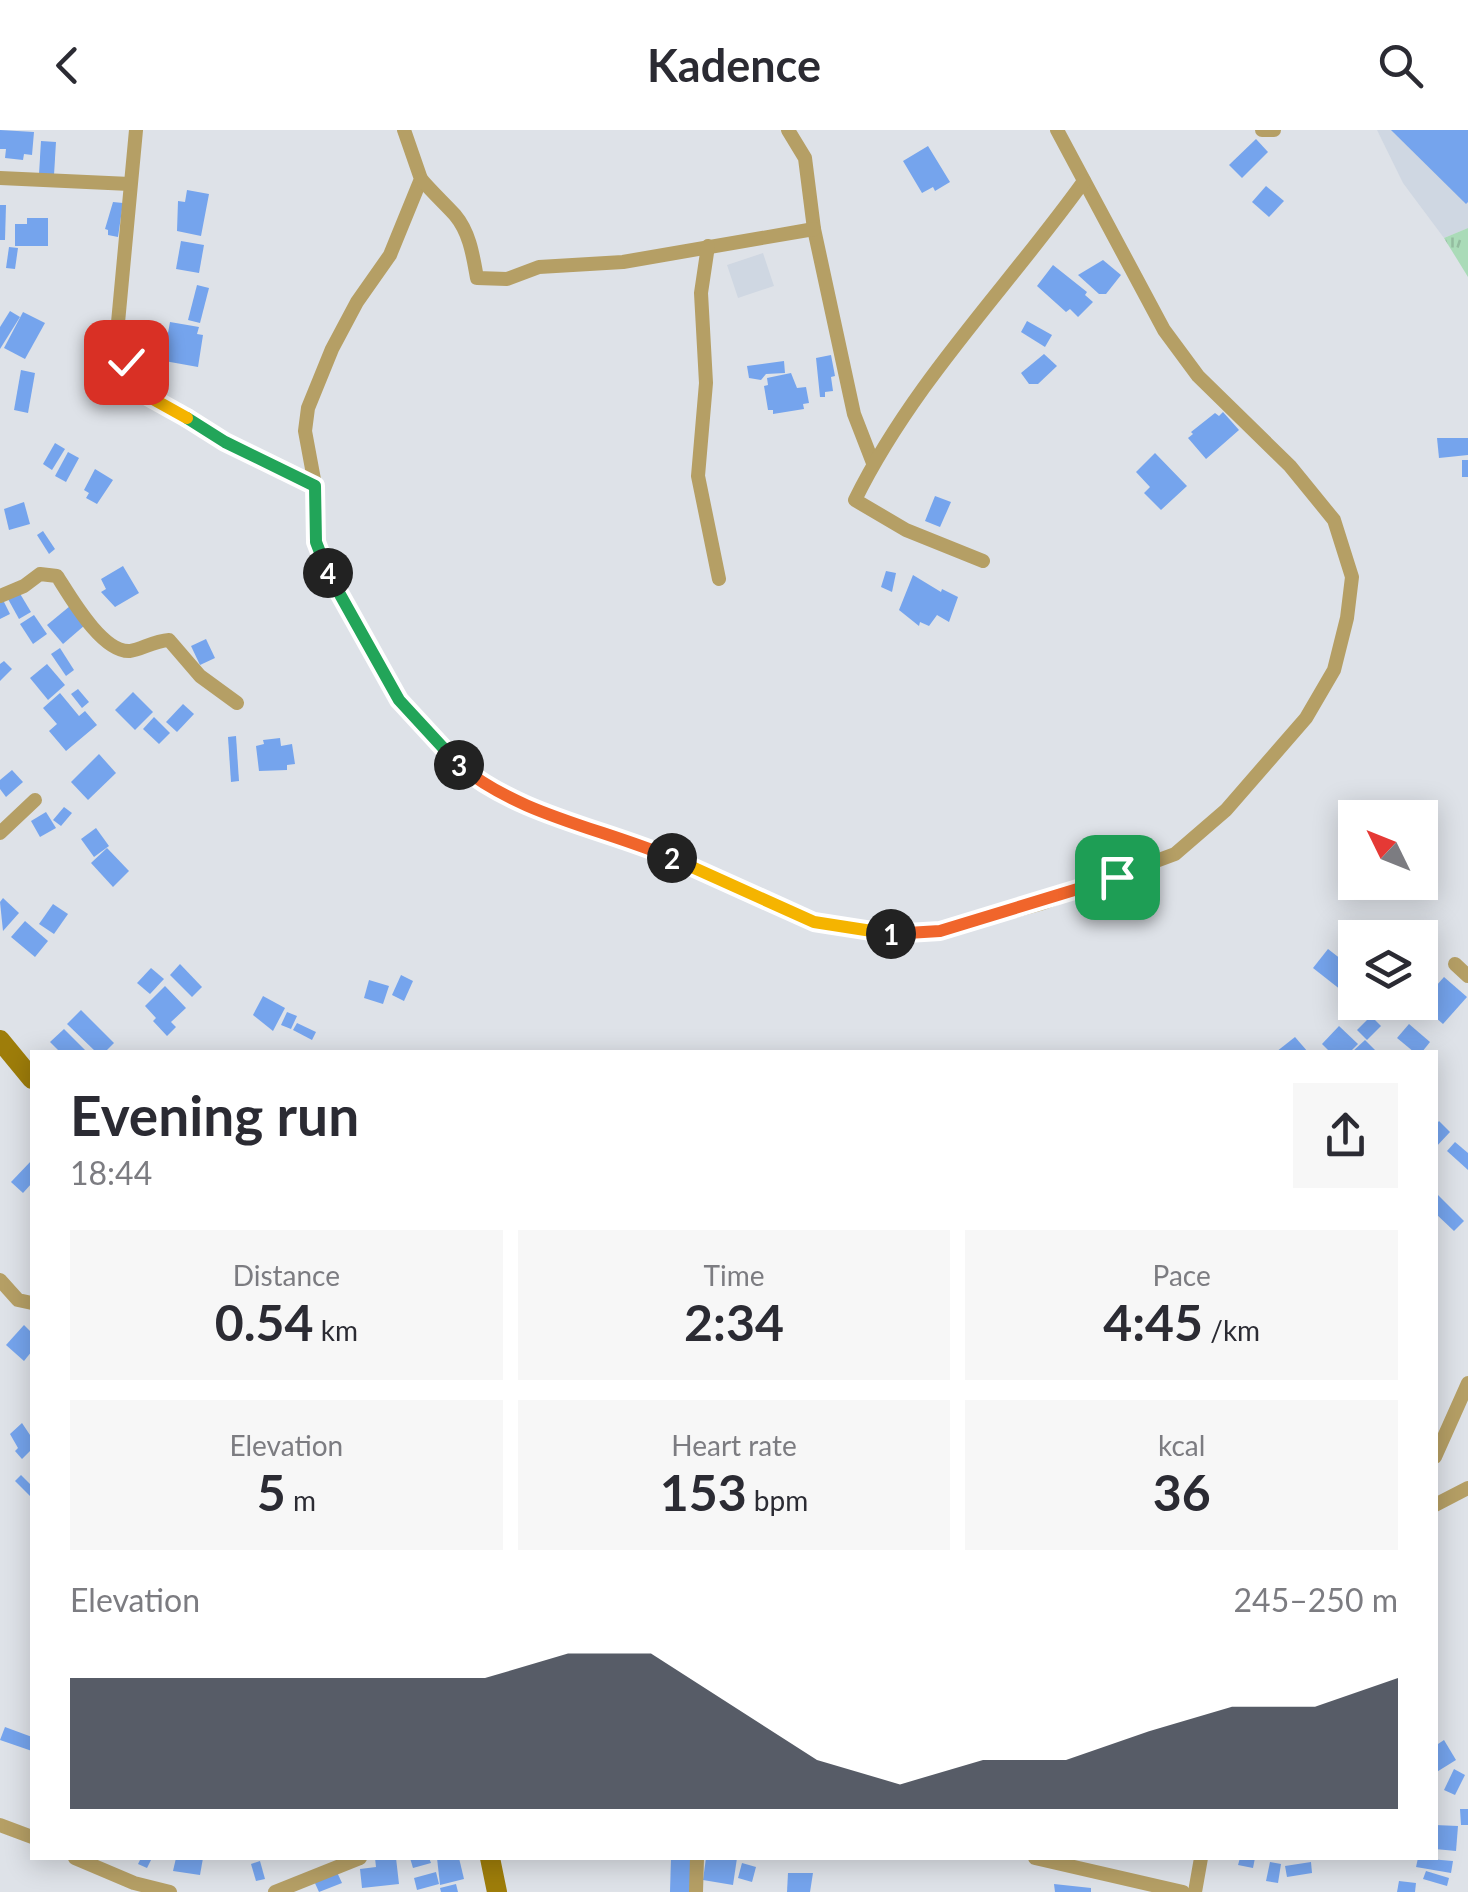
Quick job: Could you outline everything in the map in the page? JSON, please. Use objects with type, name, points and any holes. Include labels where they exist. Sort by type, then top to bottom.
[{"type":"main road","points":[[0,1040],[30,1076]]},
{"type":"main road","points":[[490,1860],[497,1892]]},
{"type":"street","points":[[136,130],[116,344],[135,389],[225,442],[315,486]]},
{"type":"street","points":[[404,130],[421,178],[470,240],[477,278],[507,279],[538,268],[624,262],[814,229]]},
{"type":"street","points":[[788,130],[804,158],[814,229],[854,414],[873,463]]},
{"type":"street","points":[[421,178],[390,254],[357,302],[332,349],[308,408],[305,432],[315,486],[316,542],[322,560],[399,700],[447,754],[477,780],[526,806],[626,839],[814,922],[893,934],[940,931],[1043,902],[1175,854],[1226,810],[1306,718],[1334,670],[1348,618],[1352,577],[1334,520],[1290,466],[1198,376],[1164,330],[1057,130]]},
{"type":"street","points":[[1262,130],[1274,130]]},
{"type":"street","points":[[0,178],[130,184]]},
{"type":"street","points":[[982,562],[906,530],[854,500],[873,463],[982,307],[1084,181]]},
{"type":"street","points":[[708,246],[701,293],[706,384],[698,476],[719,579]]},
{"type":"street","points":[[0,596],[40,574],[57,576],[88,624],[117,648],[130,651],[152,641],[169,640],[200,676],[236,703]]},
{"type":"street","points":[[0,833],[35,800]]},
{"type":"street","points":[[1455,964],[1468,976]]},
{"type":"street","points":[[0,1280],[18,1300],[30,1303]]},
{"type":"street","points":[[1438,1450],[1468,1384]]},
{"type":"street","points":[[1438,1503],[1468,1488]]},
{"type":"street","points":[[0,1825],[30,1837]]},
{"type":"street","points":[[80,1860],[134,1883],[170,1892]]},
{"type":"street","points":[[275,1892],[301,1888],[356,1860]]},
{"type":"street","points":[[696,1892],[697,1860]]},
{"type":"street","points":[[1044,1860],[1184,1892]]},
{"type":"street","points":[[1194,1892],[1201,1860]]},
{"type":"shaded area","points":[[1377,130],[1468,130],[1468,228],[1444,238],[1403,183]]},
{"type":"shaded area","points":[[763,253],[774,286],[738,298],[727,265]]},
{"type":"green space","points":[[1468,228],[1468,277],[1444,238]]},
{"type":"building","points":[[0,130],[34,132],[32,155],[24,154],[23,160],[5,158],[6,149],[0,149]]},
{"type":"building","points":[[1391,130],[1468,130],[1468,202],[1466,204]]},
{"type":"building","points":[[1256,139],[1268,152],[1242,178],[1229,165]]},
{"type":"building","points":[[41,141],[56,142],[54,175],[39,174]]},
{"type":"building","points":[[928,146],[950,182],[922,193],[903,161]]},
{"type":"building","points":[[1266,186],[1284,201],[1269,217],[1252,202]]},
{"type":"building","points":[[187,190],[209,194],[201,236],[177,231],[178,201],[185,202]]},
{"type":"building","points":[[113,202],[123,203],[118,237],[108,235],[105,229]]},
{"type":"building","points":[[0,205],[6,205],[5,240],[0,240]]},
{"type":"building","points":[[27,218],[48,218],[48,246],[15,246],[15,224],[27,224]]},
{"type":"building","points":[[181,241],[204,245],[199,273],[176,269]]},
{"type":"building","points":[[9,247],[18,248],[15,269],[6,268]]},
{"type":"building","points":[[1103,260],[1121,275],[1106,294],[1099,294],[1078,275]]},
{"type":"building","points":[[1053,265],[1087,292],[1085,295],[1093,302],[1078,317],[1070,309],[1066,312],[1037,286]]},
{"type":"building","points":[[197,285],[209,288],[200,323],[188,320]]},
{"type":"building","points":[[10,311],[20,317],[0,349],[0,327]]},
{"type":"building","points":[[23,312],[45,323],[25,359],[4,348]]},
{"type":"building","points":[[1027,321],[1052,335],[1045,347],[1021,332]]},
{"type":"building","points":[[170,322],[199,327],[197,334],[203,335],[198,367],[159,360],[161,346],[151,344],[154,331],[168,333]]},
{"type":"building","points":[[1044,354],[1057,366],[1038,384],[1029,384],[1021,373]]},
{"type":"building","points":[[831,355],[833,391],[820,397],[816,358]]},
{"type":"building","points":[[784,361],[785,373],[766,374],[761,380],[749,378],[747,366]]},
{"type":"building","points":[[21,370],[35,373],[28,413],[14,410]]},
{"type":"building","points":[[791,373],[797,388],[806,387],[809,403],[803,404],[804,409],[773,414],[773,410],[768,410],[764,386],[768,385],[767,378]]},
{"type":"building","points":[[1223,412],[1239,430],[1206,459],[1188,438],[1215,413],[1219,416]]},
{"type":"building","points":[[1437,438],[1468,438],[1468,455],[1439,458]]},
{"type":"building","points":[[55,443],[65,449],[52,470],[43,464]]},
{"type":"building","points":[[68,452],[79,458],[66,482],[55,476]]},
{"type":"building","points":[[1155,453],[1187,486],[1161,510],[1144,493],[1150,487],[1136,472]]},
{"type":"building","points":[[1462,460],[1468,460],[1468,477],[1462,477]]},
{"type":"building","points":[[95,469],[113,480],[97,504],[86,498],[89,493],[84,490]]},
{"type":"building","points":[[935,496],[951,502],[940,527],[925,521]]},
{"type":"building","points":[[24,502],[30,524],[9,530],[4,509]]},
{"type":"building","points":[[43,531],[55,549],[49,554],[37,535]]},
{"type":"building","points":[[123,566],[139,593],[115,607],[101,592],[106,589],[101,579]]},
{"type":"building","points":[[886,571],[896,573],[892,592],[881,587]]},
{"type":"building","points":[[913,575],[958,597],[949,622],[937,615],[929,626],[920,622],[919,626],[899,610]]},
{"type":"building","points":[[19,592],[31,612],[19,619],[8,599]]},
{"type":"building","points":[[0,601],[10,614],[0,619]]},
{"type":"building","points":[[70,606],[85,625],[63,644],[47,625]]},
{"type":"building","points":[[34,615],[47,634],[33,644],[20,624]]},
{"type":"building","points":[[206,639],[215,658],[200,665],[191,646]]},
{"type":"building","points":[[60,648],[74,670],[66,676],[51,654]]},
{"type":"building","points":[[4,661],[12,669],[0,681],[0,664]]},
{"type":"building","points":[[47,664],[65,685],[48,700],[30,678]]},
{"type":"building","points":[[78,689],[89,702],[82,708],[71,694]]},
{"type":"building","points":[[133,692],[153,712],[135,730],[115,710]]},
{"type":"building","points":[[60,693],[79,716],[85,711],[97,725],[66,751],[49,731],[57,724],[43,708]]},
{"type":"building","points":[[183,704],[194,714],[177,732],[166,722]]},
{"type":"building","points":[[154,717],[170,733],[159,744],[143,729]]},
{"type":"building","points":[[236,736],[239,781],[231,782],[228,737]]},
{"type":"building","points":[[280,738],[281,746],[292,744],[295,764],[287,765],[287,770],[259,771],[256,746],[264,744],[263,740]]},
{"type":"building","points":[[99,754],[116,773],[88,800],[71,782]]},
{"type":"building","points":[[12,770],[23,782],[6,797],[0,780]]},
{"type":"building","points":[[64,807],[72,813],[61,826],[53,820]]},
{"type":"building","points":[[46,812],[56,828],[40,837],[31,821]]},
{"type":"building","points":[[96,828],[109,846],[94,857],[81,839]]},
{"type":"building","points":[[107,848],[129,871],[113,887],[91,863]]},
{"type":"building","points":[[3,898],[19,913],[3,931],[0,902]]},
{"type":"building","points":[[53,904],[68,914],[54,934],[39,924]]},
{"type":"building","points":[[25,921],[48,941],[35,957],[11,937]]},
{"type":"building","points":[[1328,949],[1338,957],[1338,988],[1313,968]]},
{"type":"building","points":[[180,964],[202,987],[192,997],[170,975]]},
{"type":"building","points":[[151,968],[164,979],[150,994],[137,983]]},
{"type":"building","points":[[401,975],[413,981],[404,1001],[392,995]]},
{"type":"building","points":[[1444,977],[1467,997],[1443,1024],[1438,1020],[1438,984]]},
{"type":"building","points":[[369,980],[389,986],[383,1004],[364,998]]},
{"type":"building","points":[[165,986],[186,1008],[171,1022],[176,1027],[167,1036],[145,1006]]},
{"type":"building","points":[[263,996],[285,1008],[273,1031],[253,1015]]},
{"type":"building","points":[[81,1010],[114,1043],[107,1050],[94,1050],[67,1024]]},
{"type":"building","points":[[287,1012],[297,1016],[291,1029],[281,1025]]},
{"type":"building","points":[[1367,1020],[1375,1020],[1381,1026],[1367,1040],[1357,1030]]},
{"type":"building","points":[[297,1023],[316,1032],[312,1040],[293,1030]]},
{"type":"building","points":[[1409,1024],[1430,1042],[1424,1050],[1412,1050],[1397,1038]]},
{"type":"building","points":[[1339,1026],[1358,1044],[1352,1050],[1328,1050],[1322,1044]]},
{"type":"building","points":[[64,1029],[85,1050],[58,1050],[50,1042]]},
{"type":"building","points":[[1295,1037],[1306,1050],[1279,1050]]},
{"type":"building","points":[[1365,1040],[1375,1050],[1354,1050]]},
{"type":"building","points":[[1438,1122],[1450,1132],[1438,1145]]},
{"type":"building","points":[[1455,1142],[1468,1153],[1468,1170],[1447,1151]]},
{"type":"building","points":[[30,1162],[30,1185],[23,1193],[11,1182]]},
{"type":"building","points":[[1438,1195],[1464,1221],[1454,1231],[1438,1216]]},
{"type":"building","points":[[24,1325],[30,1331],[30,1354],[24,1361],[6,1345]]},
{"type":"building","points":[[22,1423],[30,1435],[30,1451],[22,1459],[15,1451],[18,1448],[10,1434]]},
{"type":"building","points":[[21,1475],[30,1484],[30,1496],[15,1481]]},
{"type":"building","points":[[5,1727],[30,1736],[30,1750],[0,1740]]},
{"type":"building","points":[[1444,1740],[1456,1760],[1438,1771],[1438,1744]]},
{"type":"building","points":[[1454,1769],[1465,1775],[1455,1795],[1444,1790]]},
{"type":"building","points":[[1460,1809],[1468,1809],[1468,1825],[1461,1825]]},
{"type":"building","points":[[1438,1825],[1458,1826],[1456,1851],[1438,1849]]},
{"type":"building","points":[[140,1860],[151,1860],[147,1868],[138,1864]]},
{"type":"building","points":[[176,1860],[203,1860],[200,1875],[173,1871]]},
{"type":"building","points":[[375,1860],[396,1860],[399,1884],[362,1888],[360,1869],[376,1867]]},
{"type":"building","points":[[411,1860],[431,1863],[413,1868]]},
{"type":"building","points":[[437,1860],[459,1860],[464,1879],[440,1885]]},
{"type":"building","points":[[671,1860],[693,1860],[691,1892],[670,1892]]},
{"type":"building","points":[[706,1860],[737,1860],[733,1885],[703,1880]]},
{"type":"building","points":[[1239,1860],[1255,1860],[1253,1868],[1238,1865]]},
{"type":"building","points":[[1418,1860],[1453,1861],[1451,1873],[1416,1867]]},
{"type":"building","points":[[260,1861],[265,1879],[256,1881],[251,1864]]},
{"type":"building","points":[[1270,1862],[1281,1864],[1278,1883],[1266,1881]]},
{"type":"building","points":[[1311,1862],[1312,1873],[1287,1877],[1285,1866]]},
{"type":"building","points":[[742,1863],[756,1867],[752,1882],[738,1878]]},
{"type":"building","points":[[336,1870],[342,1883],[319,1892],[314,1881]]},
{"type":"building","points":[[1426,1871],[1449,1878],[1447,1886],[1423,1879]]},
{"type":"building","points":[[436,1872],[439,1884],[417,1890],[414,1878]]},
{"type":"building","points":[[788,1873],[813,1873],[810,1892],[787,1892]]},
{"type":"building","points":[[1399,1881],[1416,1883],[1415,1892],[1397,1892]]},
{"type":"building","points":[[456,1884],[458,1892],[441,1892],[440,1888]]},
{"type":"building","points":[[1054,1884],[1091,1888],[1091,1892],[1055,1892]]},
{"type":"route","points":[[126,362],[135,389],[225,442],[315,486],[316,542],[330,578],[399,700],[447,754],[477,780],[526,806],[626,839],[814,922],[893,934],[940,931],[1117,877]]}]
